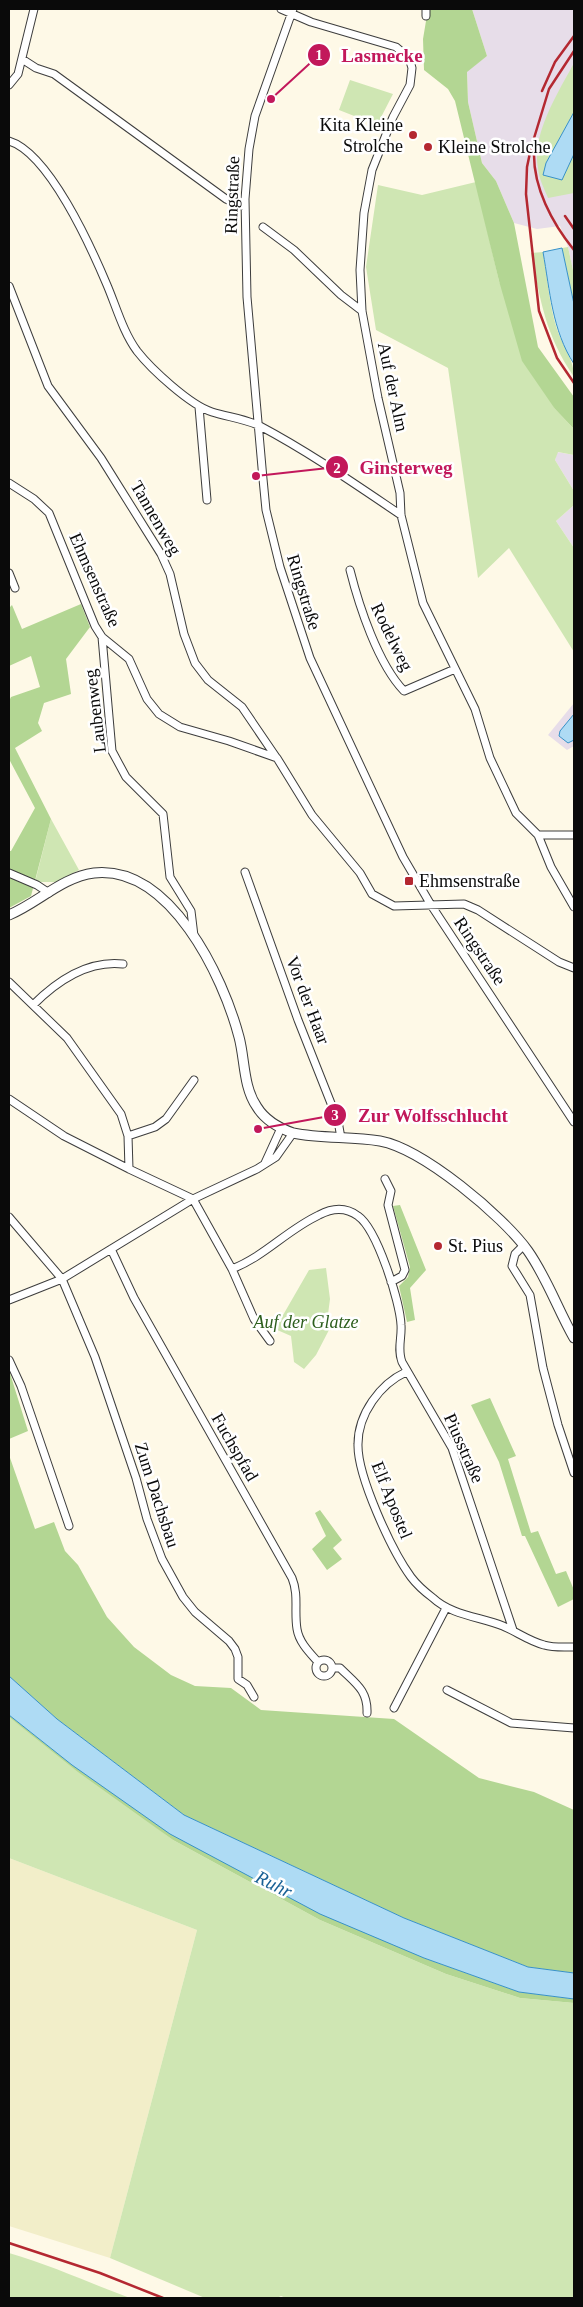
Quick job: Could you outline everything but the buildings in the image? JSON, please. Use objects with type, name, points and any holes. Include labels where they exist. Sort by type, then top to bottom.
[{"type":"street","points":[[9,85],[13,83],[18,74],[34,9]]},
{"type":"street","name":"Auf der Alm","points":[[281,9],[293,10],[311,22],[396,47],[409,58],[412,68],[410,85],[393,117],[379,150],[367,196],[360,270],[362,311],[378,398],[400,493],[401,515],[423,603],[475,709],[490,758],[516,813],[538,835],[551,867],[574,907]]},
{"type":"street","name":"Ringstraße","points":[[293,10],[253,122],[245,207],[247,297],[258,426],[271,533],[306,649],[388,826],[431,905],[574,1122]]},
{"type":"street","points":[[22,59],[36,68],[54,74],[226,199],[245,207]]},
{"type":"street","points":[[9,141],[27,151],[54,182],[99,268],[136,349],[145,361],[199,407],[258,426],[334,470],[401,515]]},
{"type":"street","points":[[262,226],[294,250],[341,295],[362,311]]},
{"type":"street","name":"Tannenweg","points":[[9,286],[48,386],[120,486],[165,561],[187,642],[195,663],[208,680],[242,707],[277,758]]},
{"type":"street","points":[[199,407],[207,500]]},
{"type":"street","name":"Ehmsenstraße","points":[[9,483],[34,499],[49,514],[92,620],[102,637],[126,655],[147,699],[167,720],[277,758]]},
{"type":"street","name":"Rodelweg","points":[[350,570],[359,603],[375,640],[394,680],[404,691],[455,669]]},
{"type":"street","points":[[9,573],[15,588]]},
{"type":"street","name":"Laubenweg","points":[[102,637],[112,751],[126,777],[163,814],[170,877],[192,910],[194,936]]},
{"type":"street","points":[[277,758],[312,815],[360,874],[372,894],[383,902],[404,906],[464,904],[478,910],[534,948],[574,968]]},
{"type":"street","points":[[538,835],[574,836]]},
{"type":"street","name":"Vor der Haar","points":[[245,872],[298,1020],[338,1121],[341,1138]]},
{"type":"street","points":[[9,873],[37,885],[49,893]]},
{"type":"street","points":[[9,915],[23,909],[62,884],[92,874],[106,873],[126,877],[144,884],[163,898],[194,936],[232,1013],[240,1039],[253,1101],[262,1114],[280,1128],[293,1133],[381,1142],[422,1159],[484,1208],[523,1246],[538,1267],[574,1338]]},
{"type":"street","points":[[33,1005],[44,994],[84,969],[109,962],[123,964]]},
{"type":"street","points":[[9,982],[67,1038],[121,1114],[128,1136],[130,1169]]},
{"type":"street","points":[[128,1136],[155,1127],[166,1119],[194,1080]]},
{"type":"street","points":[[9,1099],[64,1136],[193,1199],[232,1269],[254,1320],[270,1341]]},
{"type":"street","points":[[265,1164],[280,1128]]},
{"type":"street","points":[[9,1300],[62,1279],[193,1199],[237,1180],[265,1164],[282,1151],[293,1133]]},
{"type":"street","points":[[385,1179],[391,1191],[388,1205],[405,1270],[402,1276],[391,1282]]},
{"type":"street","name":"Piusstraße","points":[[232,1269],[257,1258],[310,1219],[338,1209],[351,1212],[361,1218],[378,1249],[391,1282],[401,1323],[399,1355],[406,1372],[452,1448],[513,1630]]},
{"type":"street","name":"Zum Dachsbau","points":[[9,1217],[62,1279],[95,1357],[147,1519],[162,1559],[183,1597],[195,1612],[229,1640],[238,1657],[238,1679],[248,1686],[254,1697]]},
{"type":"street","points":[[523,1246],[515,1254],[512,1266],[530,1295],[543,1368],[556,1420],[574,1473]]},
{"type":"street","name":"Fuchspfad","points":[[111,1249],[134,1298],[292,1578],[297,1597],[297,1630],[306,1650],[318,1662]]},
{"type":"street","points":[[9,1360],[21,1386],[27,1410],[52,1471],[69,1526]]},
{"type":"street","name":"Elf Apostel","points":[[406,1372],[386,1385],[372,1403],[359,1434],[360,1460],[374,1504],[405,1567],[420,1586],[446,1608],[513,1630],[544,1645],[574,1647]]},
{"type":"street","points":[[394,1708],[446,1608]]},
{"type":"street","name":"Fuchspfad","points":[[326,1660],[331,1663],[332,1668],[328,1675],[320,1675],[316,1669],[318,1662],[326,1660]]},
{"type":"street","name":"Fuchspfad","points":[[332,1668],[340,1668],[363,1692],[368,1699],[367,1713]]},
{"type":"street","points":[[447,1690],[511,1724],[574,1728]]},
{"type":"shaded area","points":[[472,9],[574,9],[574,275],[568,247],[560,226],[537,229],[514,223],[496,181],[482,163],[468,102],[467,71],[487,56]]},
{"type":"shaded area","points":[[557,452],[574,455],[574,491],[555,460]]},
{"type":"shaded area","points":[[574,505],[574,548],[556,521]]},
{"type":"shaded area","points":[[574,703],[574,746],[567,750],[548,735]]},
{"type":"shaded area","points":[[9,1858],[197,1930],[110,2258],[9,2226]]},
{"type":"green space","points":[[428,9],[472,9],[487,56],[467,72],[468,102],[482,163],[496,181],[514,223],[538,347],[574,397],[574,429],[555,409],[522,361],[499,281],[455,101],[448,89],[424,70],[423,39]]},
{"type":"green space","points":[[574,63],[574,112],[546,163],[543,174],[574,154],[574,193],[548,198],[539,172],[537,155],[539,142],[542,128],[554,100]]},
{"type":"green space","points":[[350,80],[393,94],[377,125],[339,110]]},
{"type":"green space","points":[[476,182],[499,281],[555,409],[574,429],[574,455],[558,452],[555,460],[574,491],[574,505],[556,521],[574,548],[574,652],[509,548],[478,578],[448,368],[376,330],[366,267],[378,185],[422,195]]},
{"type":"green space","points":[[568,247],[574,275],[574,304],[562,248]]},
{"type":"green space","points":[[543,252],[554,317],[558,333],[570,357],[574,377],[556,346],[541,302],[531,253]]},
{"type":"green space","points":[[81,604],[90,627],[66,659],[71,694],[44,703],[38,723],[42,731],[15,748],[51,819],[31,896],[9,908],[9,851],[11,851],[35,808],[9,759],[9,701],[11,697],[40,687],[31,656],[9,666],[9,608],[12,605],[22,629]]},
{"type":"green space","points":[[51,819],[79,870],[56,882],[35,882]]},
{"type":"green space","points":[[400,1205],[426,1270],[410,1288],[415,1320],[407,1322],[399,1286],[408,1277],[410,1267],[393,1206]]},
{"type":"green space","name":"Auf der Glatze","points":[[326,1268],[330,1299],[327,1322],[330,1328],[316,1355],[304,1369],[294,1362],[291,1336],[275,1329],[309,1270]]},
{"type":"green space","points":[[9,1370],[28,1431],[9,1439]]},
{"type":"green space","points":[[490,1398],[516,1456],[508,1459],[531,1533],[538,1531],[556,1574],[566,1571],[574,1590],[574,1599],[558,1607],[525,1536],[522,1536],[499,1462],[471,1405]]},
{"type":"green space","points":[[9,1455],[35,1529],[54,1522],[65,1551],[78,1565],[107,1617],[134,1647],[171,1675],[195,1686],[231,1688],[261,1710],[394,1719],[479,1778],[534,1792],[574,1810],[574,1973],[528,1967],[404,1918],[184,1815],[57,1719],[9,1676]]},
{"type":"green space","points":[[320,1510],[342,1540],[333,1548],[342,1559],[327,1570],[312,1549],[326,1536],[315,1513]]},
{"type":"green space","points":[[9,1715],[72,1765],[424,1958],[519,1992],[574,1999],[574,2003],[520,1998],[446,1974],[320,1920],[173,1840],[78,1772],[9,1717]]},
{"type":"green space","points":[[9,1717],[173,1840],[320,1920],[446,1974],[520,1998],[574,2003],[574,2298],[286,2298],[281,2296],[277,2298],[205,2298],[110,2258],[197,1930],[9,1858]]},
{"type":"green space","points":[[9,2253],[55,2269],[130,2298],[9,2298]]},
{"type":"water","points":[[574,112],[574,154],[562,180],[543,175],[546,163]]},
{"type":"water","points":[[562,248],[574,304],[574,364],[556,324],[543,252]]},
{"type":"water","points":[[574,714],[574,740],[568,743],[559,736],[560,731]]},
{"type":"water","name":"Ruhr","points":[[9,1676],[57,1719],[184,1815],[404,1918],[528,1967],[574,1973],[574,1999],[519,1992],[424,1958],[320,1914],[170,1834],[72,1765],[9,1715]]},
{"type":"railway","points":[[542,91],[555,62],[574,36]]},
{"type":"railway","points":[[574,51],[549,89],[531,148],[527,167],[526,194],[539,311],[557,358],[574,383]]},
{"type":"railway","points":[[534,152],[537,178],[545,204],[558,228],[574,250]]},
{"type":"railway","points":[[565,216],[574,229]]},
{"type":"railway","points":[[9,2243],[100,2273],[163,2298]]},
{"type":"place","name":"Lasmecke","points":[[271,99]]},
{"type":"place","name":"Kita Kleine Strolche","points":[[413,135]]},
{"type":"place","name":"Kleine Strolche","points":[[428,147]]},
{"type":"place","name":"Ginsterweg","points":[[256,476]]},
{"type":"place","name":"Ehmsenstraße","points":[[409,881]]},
{"type":"place","name":"Zur Wolfsschlucht","points":[[258,1129]]},
{"type":"place","name":"St. Pius","points":[[438,1246]]}]
